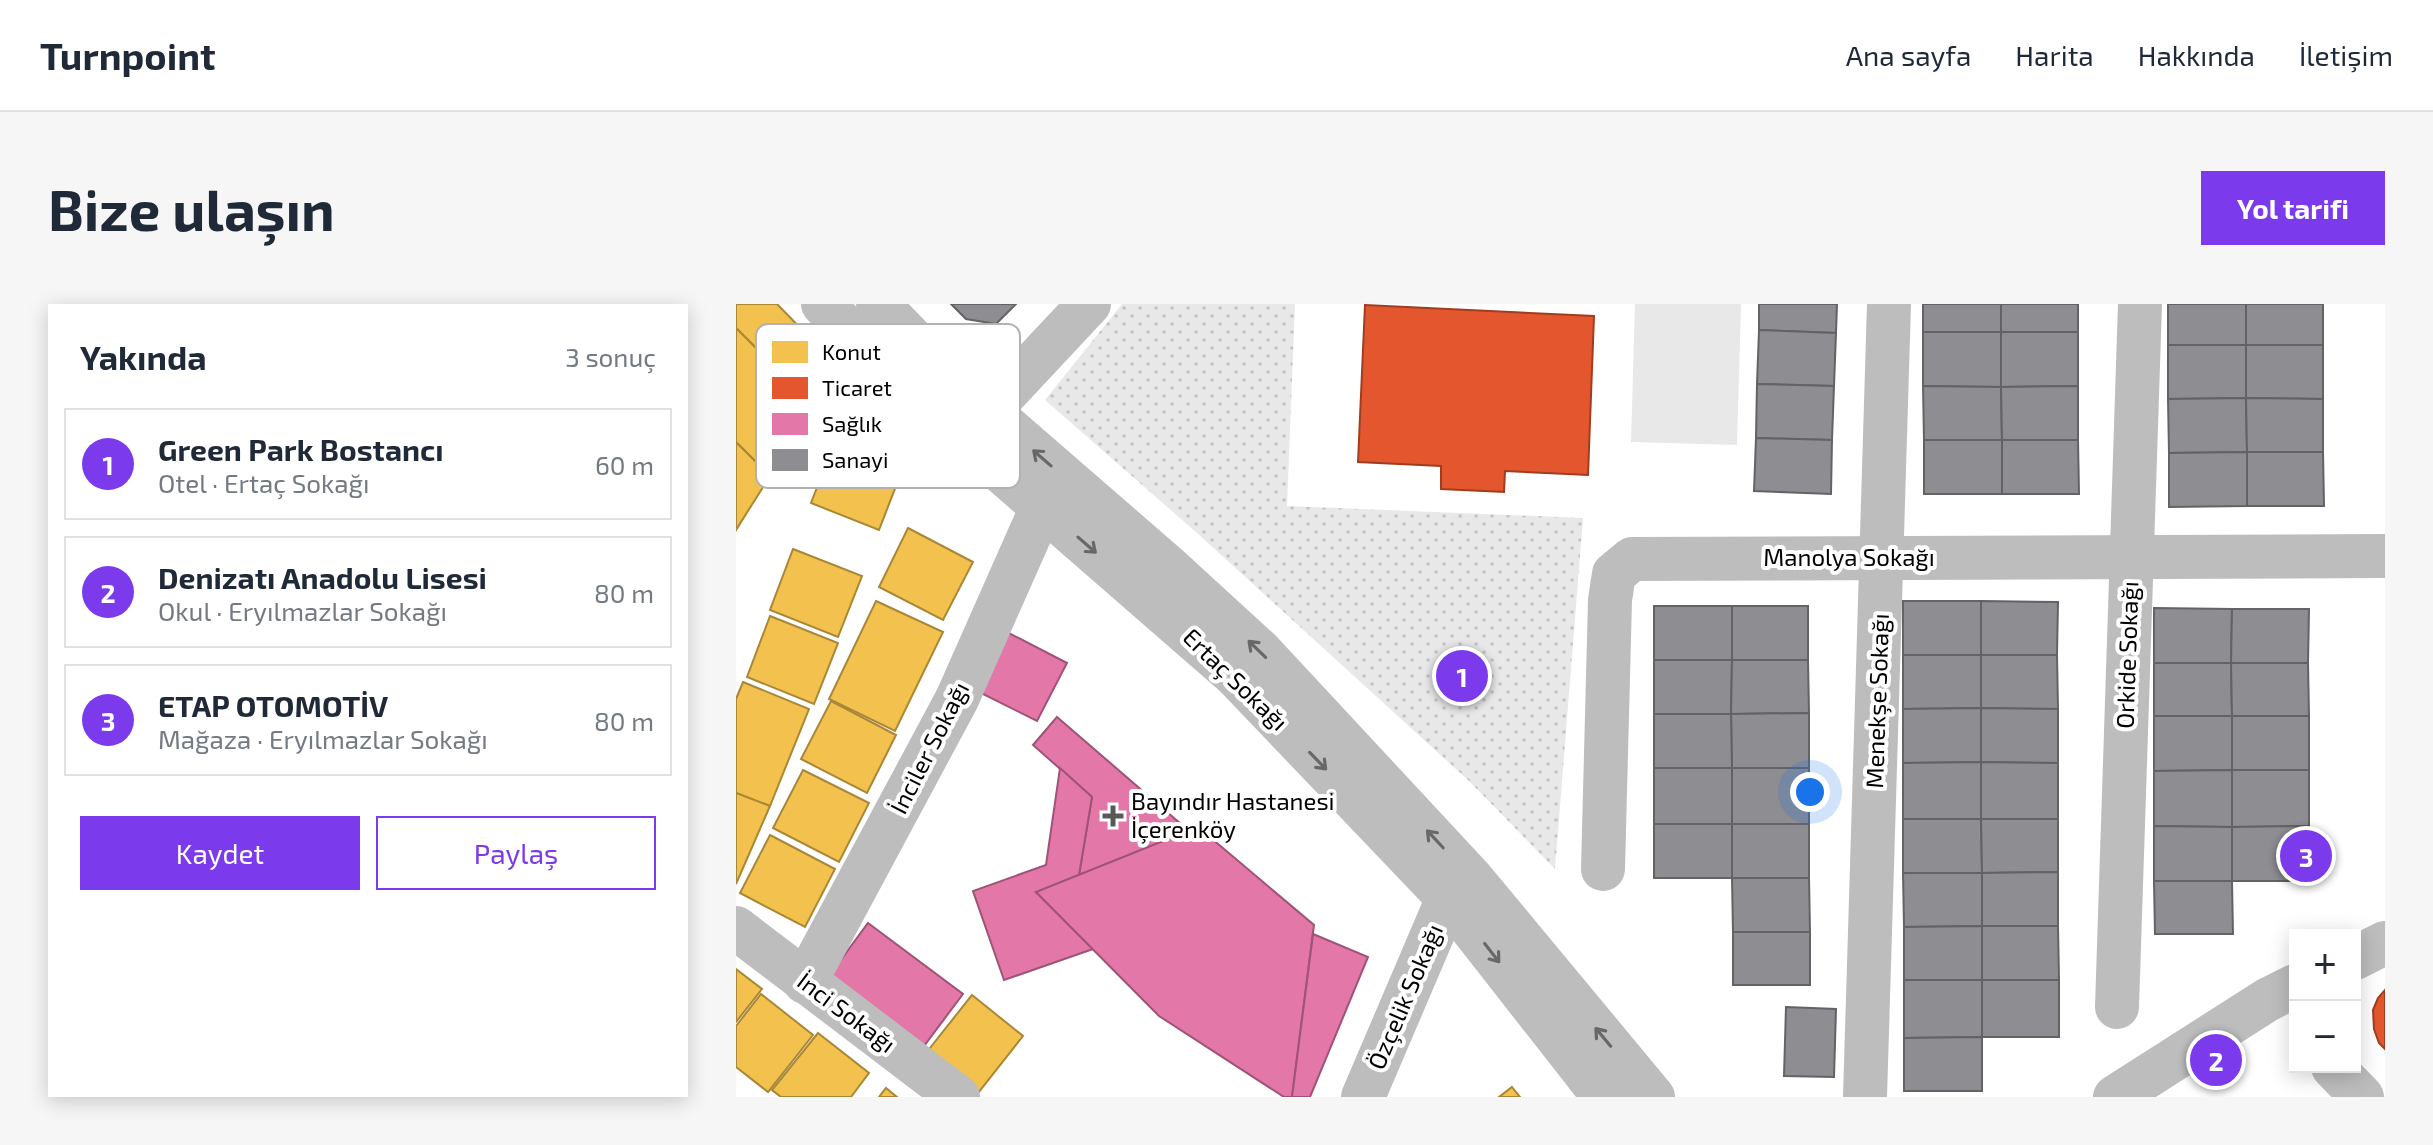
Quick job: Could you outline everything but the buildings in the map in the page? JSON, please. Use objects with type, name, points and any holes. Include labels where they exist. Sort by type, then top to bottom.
[{"type":"street","name":"Ertaç Sokağı","points":[[823,304],[842,324]]},
{"type":"street","name":"Ertaç Sokağı","points":[[878,304],[897,324]]},
{"type":"street","points":[[1020,378],[1089,304]]},
{"type":"street","name":"Menekşe Sokağı","points":[[1865,1097],[1889,304]]},
{"type":"street","name":"Orkide Sokağı","points":[[2117,1007],[2140,304]]},
{"type":"street","name":"Ertaç Sokağı","points":[[1020,440],[1260,651],[1472,879],[1653,1097]]},
{"type":"street","name":"Ertaç Sokağı","points":[[1020,488],[1236,676],[1448,898],[1604,1097]]},
{"type":"street","name":"İnciler Sokağı","points":[[805,982],[957,699],[1042,507]]},
{"type":"street","name":"Manolya Sokağı","points":[[1603,869],[1610,600],[1614,574],[1632,559],[2385,556]]},
{"type":"street","name":"Özçelik Sokağı","points":[[1363,1097],[1448,898]]},
{"type":"street","name":"İnci Sokağı","points":[[736,928],[958,1097]]},
{"type":"street","points":[[2361,955],[2385,943]]},
{"type":"street","points":[[2115,1097],[2286,1005]]},
{"type":"street","points":[[2339,1073],[2362,1097]]},
{"type":"shaded area","points":[[1122,304],[1295,304],[1287,506],[1583,518],[1555,869],[1468,780],[1197,533],[1045,400]]},
{"type":"shaded area","points":[[1635,304],[1741,304],[1737,445],[1631,442]]},
{"type":"place","name":"Green Park Bostancı","points":[[1462,676]]},
{"type":"place","name":"Bayındır Hastanesi İçerenköy","points":[[1113,816]]},
{"type":"place","name":"ETAP OTOMOTİV","points":[[2306,856]]},
{"type":"place","name":"Denizatı Anadolu Lisesi","points":[[2216,1060]]}]
